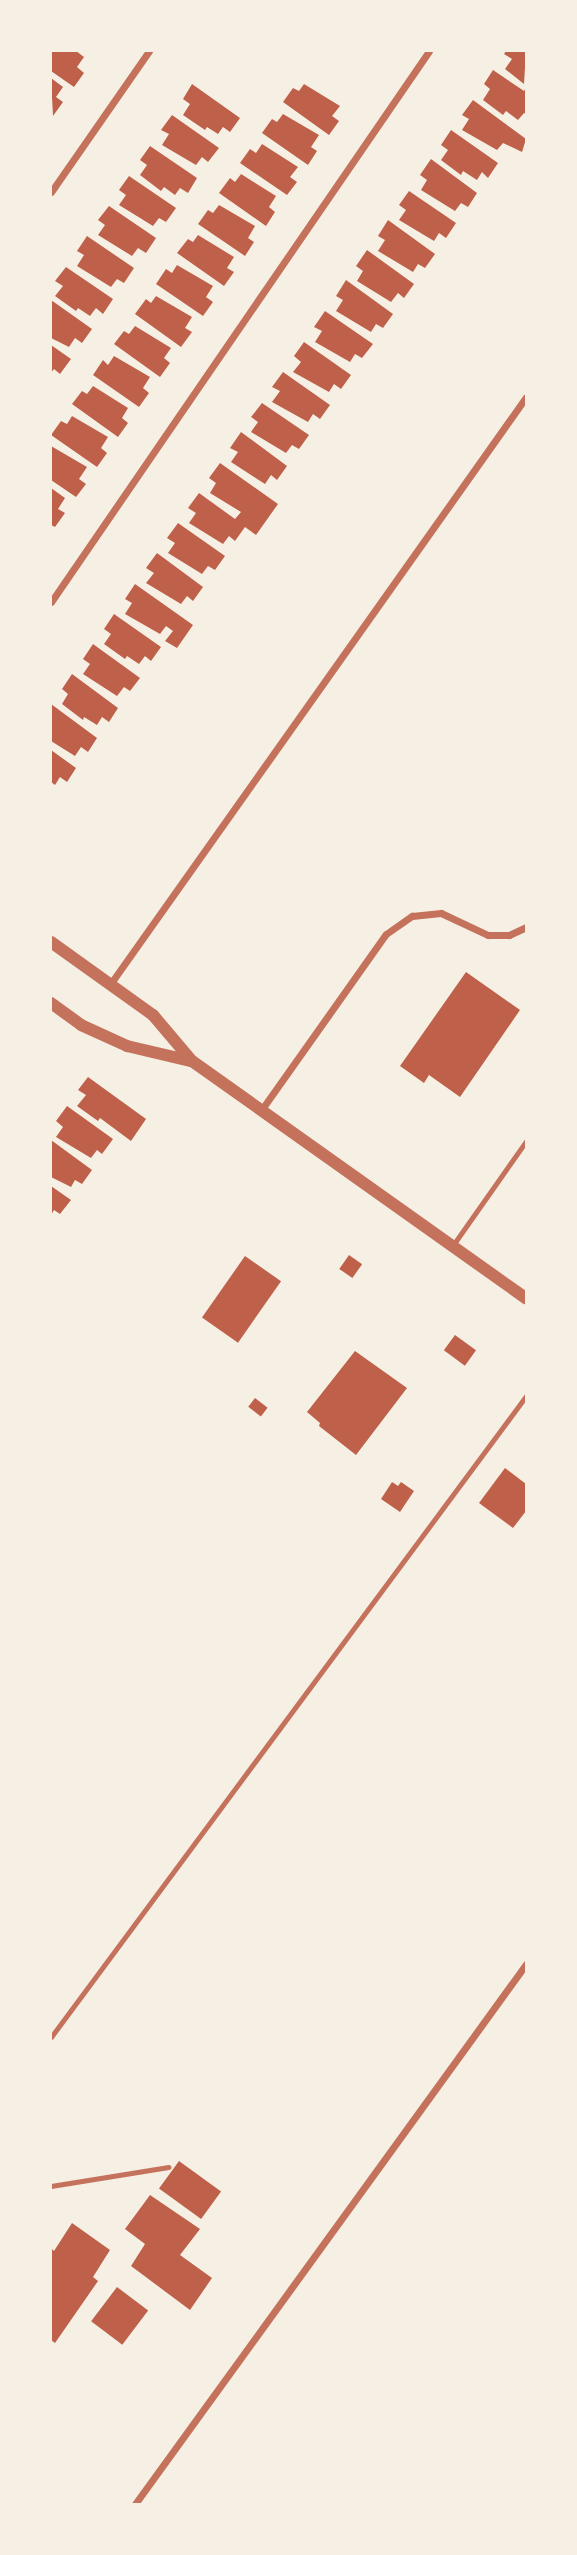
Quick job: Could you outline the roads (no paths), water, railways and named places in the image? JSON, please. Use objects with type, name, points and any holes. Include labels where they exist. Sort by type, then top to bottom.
[{"type":"street","points":[[51,192],[149,51]]},
{"type":"street","points":[[51,602],[429,51]]},
{"type":"street","points":[[111,983],[526,397]]},
{"type":"street","points":[[262,1109],[386,934],[412,916],[441,913],[488,935],[509,935],[526,927]]},
{"type":"street","points":[[51,942],[153,1015],[192,1061],[526,1298]]},
{"type":"street","points":[[51,1003],[81,1025],[127,1046],[192,1061]]},
{"type":"street","points":[[135,2504],[526,1964]]},
{"type":"lane","points":[[453,1245],[526,1141]]},
{"type":"lane","points":[[51,2038],[526,1396]]},
{"type":"lane","points":[[51,2186],[168,2167]]}]
